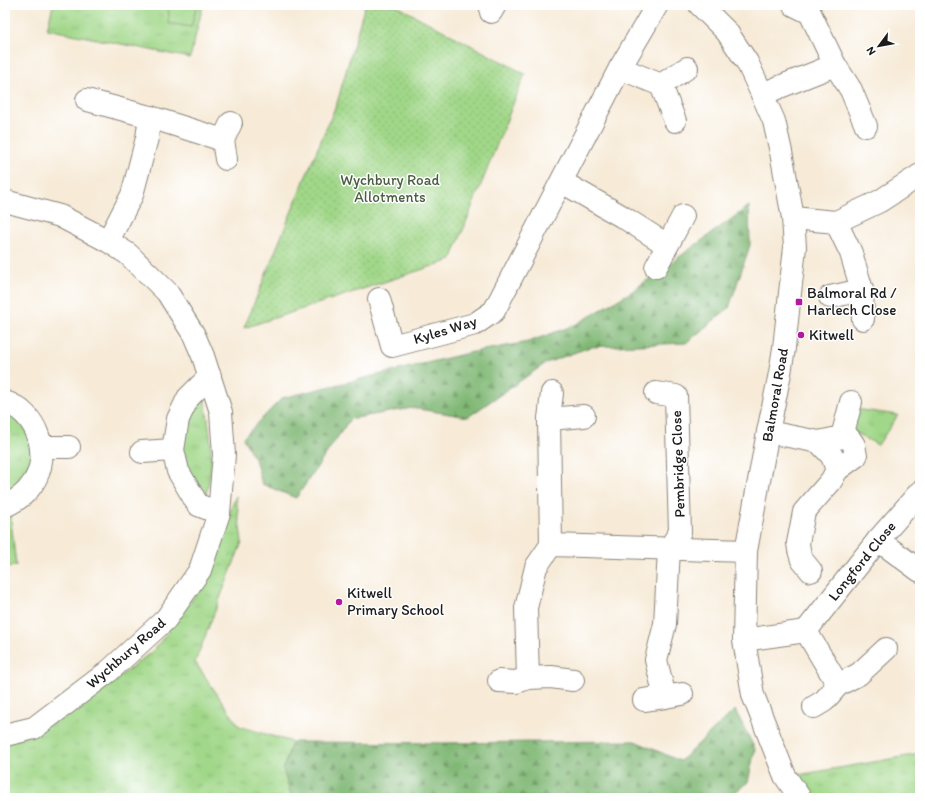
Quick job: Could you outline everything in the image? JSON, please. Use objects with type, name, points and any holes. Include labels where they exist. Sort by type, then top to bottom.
[{"type":"street","name":"Kyles Way","points":[[379,300],[392,346],[475,324],[494,311],[620,68],[657,5]]},
{"type":"street","name":"Balmoral Road","points":[[700,5],[730,36],[747,62],[774,121],[793,218],[795,247],[784,348],[746,550],[744,640],[753,695],[785,776],[800,798]]},
{"type":"street","points":[[794,5],[810,13],[835,65],[851,90],[866,126]]},
{"type":"street","points":[[762,94],[835,65]]},
{"type":"street","points":[[620,68],[661,85],[675,122]]},
{"type":"street","points":[[661,85],[687,68]]},
{"type":"street","points":[[87,100],[150,117],[227,141]]},
{"type":"street","points":[[108,241],[132,195],[147,138],[150,117]]},
{"type":"street","points":[[793,218],[836,222],[880,201],[920,176]]},
{"type":"street","points":[[562,182],[623,217],[667,245]]},
{"type":"street","name":"Wychbury Road","points":[[5,201],[60,216],[108,241],[128,254],[167,292],[194,335],[210,376],[221,412],[224,455],[219,513],[200,570],[166,619],[109,671],[34,728],[5,735]]},
{"type":"street","points":[[656,267],[683,216]]},
{"type":"street","points":[[836,222],[851,253],[862,290],[863,318]]},
{"type":"street","points":[[830,297],[862,290]]},
{"type":"street","points":[[210,376],[188,398],[178,419],[173,450],[178,471],[198,505],[219,513]]},
{"type":"street","points":[[528,678],[526,608],[536,567],[551,545],[548,419],[552,393]]},
{"type":"street","name":"Pembridge Close","points":[[644,700],[673,696],[656,660],[665,624],[669,549],[680,532],[676,396],[656,393]]},
{"type":"street","points":[[5,402],[11,404],[26,414],[37,430],[42,447],[41,466],[34,482],[22,496],[5,506]]},
{"type":"street","points":[[842,437],[851,402]]},
{"type":"street","points":[[548,419],[584,416]]},
{"type":"street","points":[[768,432],[819,442],[842,437],[850,439],[854,445],[856,456],[837,470],[831,480],[804,512],[798,543],[802,560],[811,570]]},
{"type":"street","points":[[819,442],[832,456],[837,470]]},
{"type":"street","points":[[42,447],[69,448]]},
{"type":"street","points":[[142,452],[173,450]]},
{"type":"street","name":"Longford Close","points":[[806,631],[878,540],[920,492]]},
{"type":"street","points":[[878,540],[920,571]]},
{"type":"street","points":[[551,545],[746,550]]},
{"type":"street","points":[[744,640],[806,631],[838,685]]},
{"type":"street","points":[[814,707],[824,701],[838,685],[859,674],[886,650]]},
{"type":"street","points":[[499,681],[516,682],[528,678],[551,677],[572,680]]},
{"type":"green space","points":[[53,5],[203,5],[190,58],[47,29]]},
{"type":"green space","points":[[167,5],[197,5],[191,27],[168,23],[169,14]]},
{"type":"green space","name":"Wychbury Road Allotments","points":[[365,5],[395,5],[525,74],[451,260],[244,328],[337,103]]},
{"type":"green space","points":[[749,206],[750,245],[729,308],[686,343],[590,347],[546,363],[468,417],[412,408],[350,419],[296,498],[262,484],[256,462],[243,438],[282,398],[468,353],[528,342],[575,325],[631,292]]},
{"type":"green space","points":[[5,333],[9,333],[7,394],[5,394]]},
{"type":"green space","points":[[198,395],[204,397],[211,447],[210,472],[205,497],[195,492],[179,443]]},
{"type":"green space","points":[[5,408],[18,416],[34,442],[31,472],[5,497]]},
{"type":"green space","points":[[855,409],[898,415],[878,445],[850,430]]},
{"type":"green space","points":[[236,496],[242,542],[195,662],[239,726],[292,742],[342,798],[5,798],[5,741],[15,740],[81,707],[154,650],[200,589]]},
{"type":"green space","points":[[10,510],[16,566],[5,567],[5,511]]},
{"type":"green space","points":[[735,710],[755,749],[748,782],[728,798],[292,798],[283,769],[292,742],[443,743],[635,741],[680,761]]},
{"type":"green space","points":[[920,754],[920,798],[816,798],[798,775]]},
{"type":"place","name":"Balmoral Rd / Harlech Close","points":[[799,302]]},
{"type":"place","name":"Kitwell","points":[[801,335]]},
{"type":"place","name":"Kitwell Primary School","points":[[339,602]]}]
